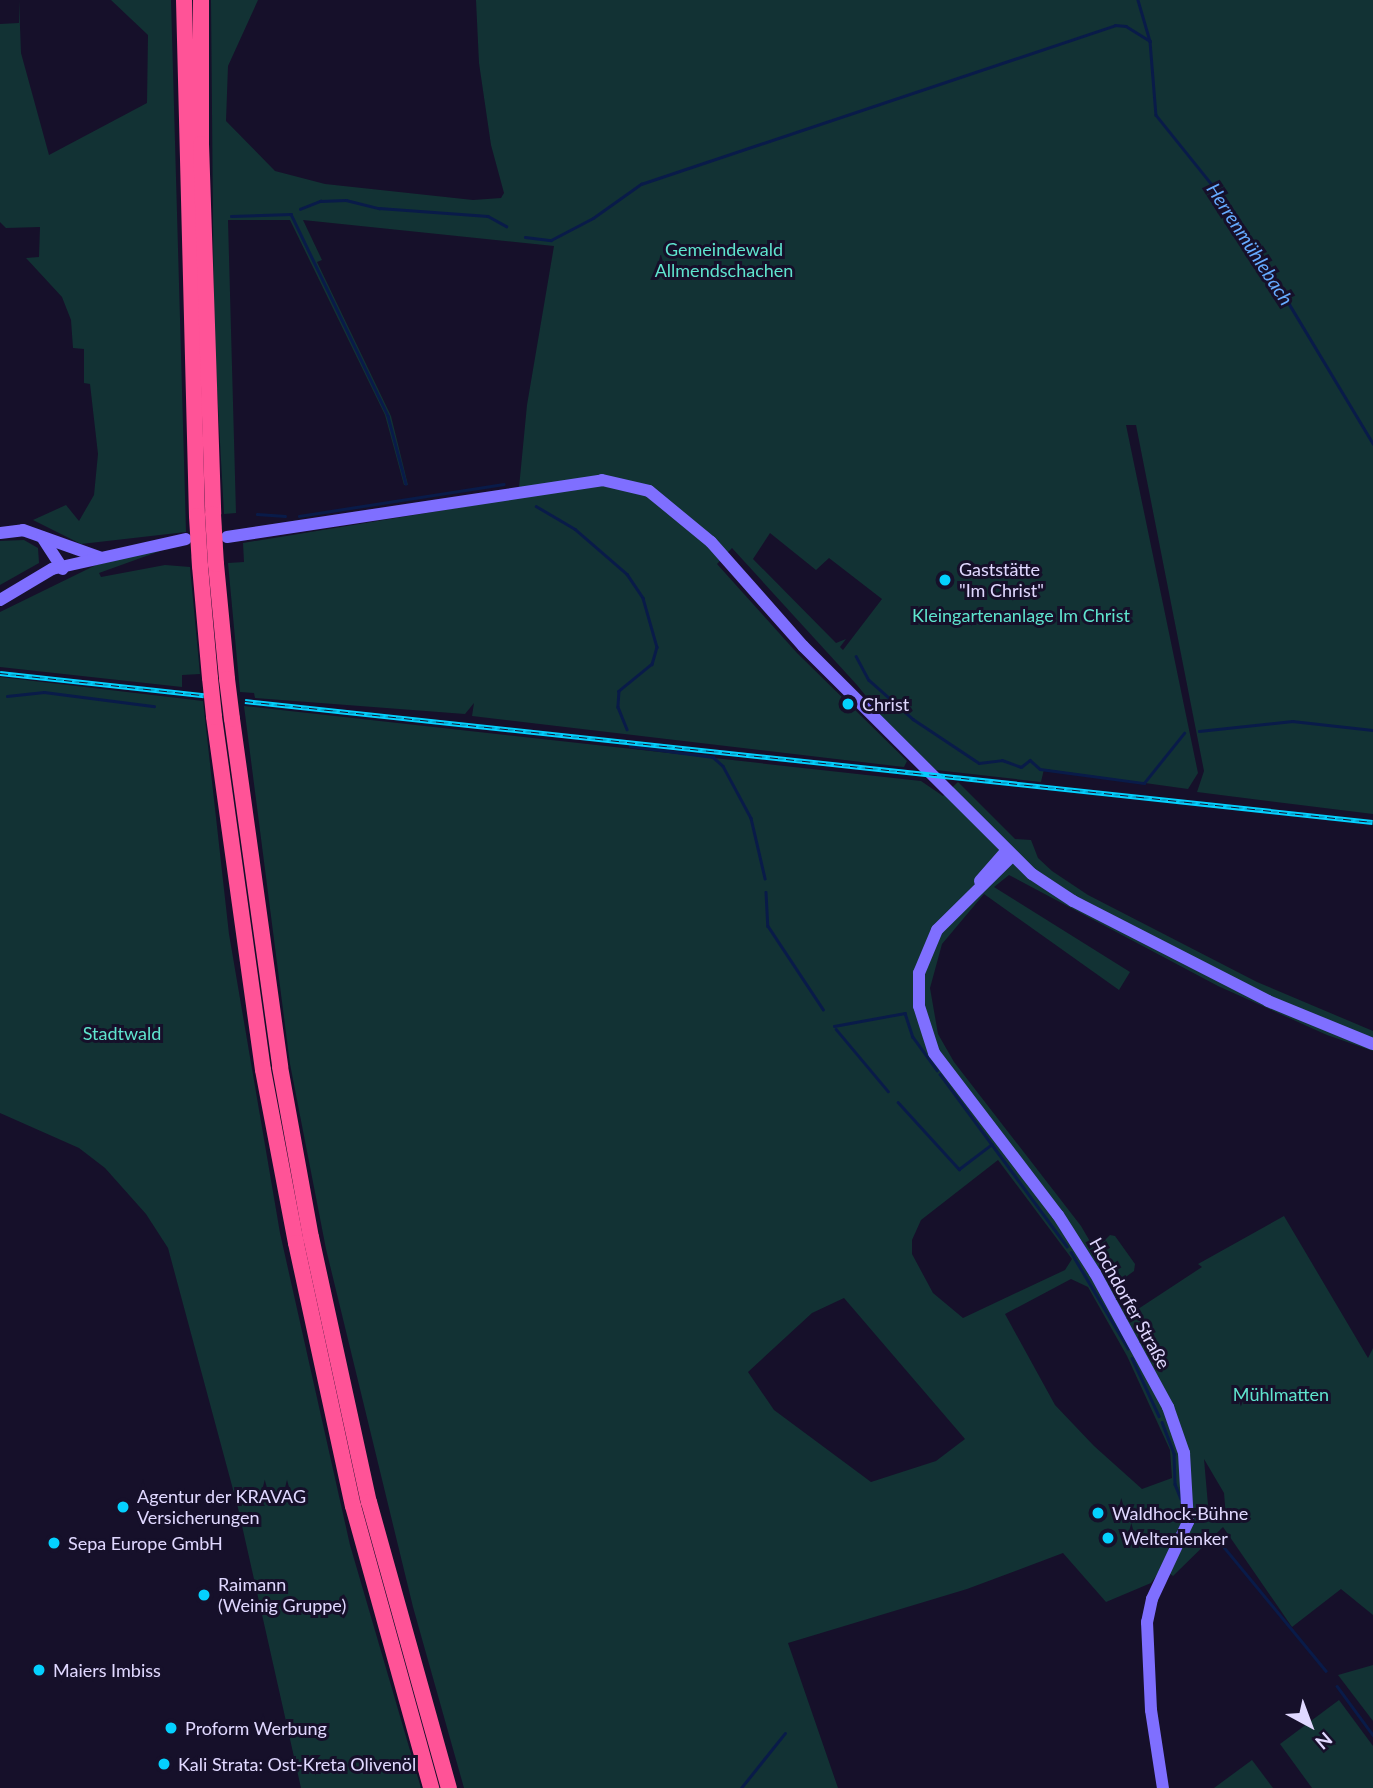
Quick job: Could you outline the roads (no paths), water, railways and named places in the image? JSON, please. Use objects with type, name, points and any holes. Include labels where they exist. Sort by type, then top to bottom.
[{"type":"highway","points":[[184,0],[208,565],[210,678],[263,1069],[296,1243],[353,1506],[430,1788]]},
{"type":"highway","points":[[201,0],[205,515]]},
{"type":"highway","points":[[208,565],[228,679],[279,1067],[311,1237],[369,1502],[449,1788]]},
{"type":"main road","points":[[227,537],[602,480],[649,491],[685,516],[726,557],[803,646],[1009,853],[1049,887],[1268,1002],[1373,1044]]},
{"type":"main road","points":[[0,533],[23,530],[100,557]]},
{"type":"main road","points":[[42,537],[63,569]]},
{"type":"main road","points":[[0,600],[33,577],[100,557],[186,540]]},
{"type":"main road","points":[[58,543],[65,556],[63,569]]},
{"type":"main road","points":[[987,869],[993,836]]},
{"type":"main road","name":"Hochdorfer Straße","points":[[977,888],[987,869],[1009,853]]},
{"type":"main road","name":"Hochdorfer Straße","points":[[1009,853],[944,920],[928,948],[919,981],[922,1022],[952,1079],[1077,1244],[1160,1392],[1184,1453],[1188,1522],[1152,1599],[1147,1622],[1150,1710],[1163,1788]]},
{"type":"waterway","name":"Herrenmühlebach","points":[[1138,0],[1150,41],[1156,115],[1234,212],[1373,443]]},
{"type":"waterway","points":[[525,237],[551,240],[593,218],[641,184],[1115,25],[1126,26],[1150,41]]},
{"type":"waterway","points":[[300,209],[320,201],[346,200],[379,208],[488,216],[506,226]]},
{"type":"waterway","points":[[231,216],[291,214],[388,416],[406,484]]},
{"type":"waterway","points":[[299,516],[504,484]]},
{"type":"waterway","points":[[536,506],[575,529],[627,574],[643,598],[657,647],[652,664],[619,691],[618,707],[627,729]]},
{"type":"waterway","points":[[257,514],[285,516]]},
{"type":"waterway","points":[[856,656],[869,680],[913,719],[979,763],[1002,760],[1021,767],[1030,760],[1040,769],[1144,783],[1184,733]]},
{"type":"waterway","points":[[7,696],[44,692],[154,706]]},
{"type":"waterway","points":[[1199,731],[1292,721],[1373,730]]},
{"type":"waterway","points":[[630,746],[713,757],[723,766],[751,818],[765,878]]},
{"type":"waterway","points":[[766,892],[768,926],[823,1009]]},
{"type":"waterway","points":[[834,1026],[905,1013],[913,1037],[937,1070]]},
{"type":"waterway","points":[[836,1029],[888,1091]]},
{"type":"waterway","points":[[940,1074],[1067,1246]]},
{"type":"waterway","points":[[898,1102],[959,1169],[992,1144]]},
{"type":"waterway","points":[[1071,1252],[1128,1348]]},
{"type":"waterway","points":[[1132,1358],[1159,1416]]},
{"type":"waterway","points":[[1162,1422],[1174,1454],[1175,1484],[1181,1499]]},
{"type":"waterway","points":[[1219,1541],[1326,1671]]},
{"type":"waterway","points":[[1337,1686],[1373,1735]]},
{"type":"waterway","points":[[741,1788],[785,1733]]},
{"type":"railway","points":[[0,673],[204,695]]},
{"type":"railway","points":[[245,701],[1373,822]]},
{"type":"place","name":"Gaststätte \"Im Christ\"","points":[[945,580]]},
{"type":"place","name":"Christ","points":[[848,704]]},
{"type":"place","name":"Agentur der KRAVAG Versicherungen","points":[[123,1507]]},
{"type":"place","name":"Waldhock-Bühne","points":[[1098,1513]]},
{"type":"place","name":"Weltenlenker","points":[[1108,1538]]},
{"type":"place","name":"Sepa Europe GmbH","points":[[54,1543]]},
{"type":"place","name":"Raimann (Weinig Gruppe)","points":[[204,1595]]},
{"type":"place","name":"Maiers Imbiss","points":[[39,1670]]},
{"type":"place","name":"Proform Werbung","points":[[171,1728]]},
{"type":"place","name":"Kali Strata: Ost-Kreta Olivenöl","points":[[164,1764]]},
{"type":"park label","name":"Gemeindewald Allmendschachen","points":[[724,260]]},
{"type":"park label","name":"Kleingartenanlage Im Christ","points":[[1021,615]]},
{"type":"park label","name":"Stadtwald","points":[[122,1033]]},
{"type":"park label","name":"Mühlmatten","points":[[1281,1394]]}]
